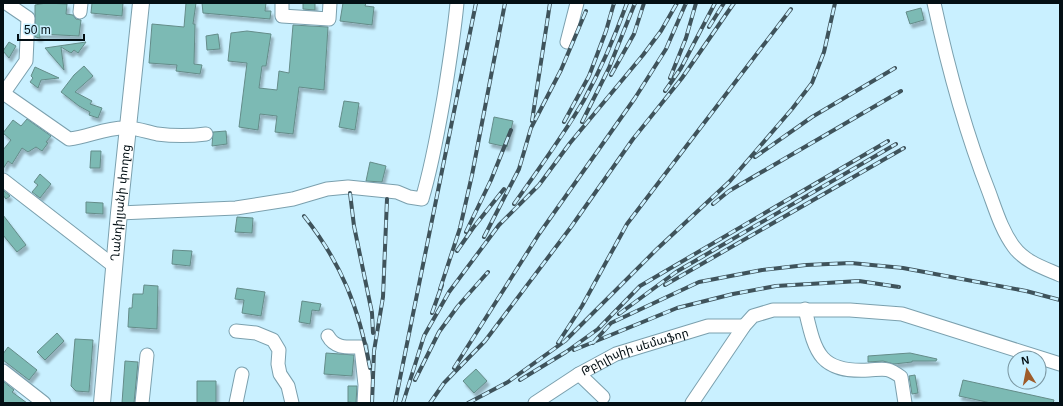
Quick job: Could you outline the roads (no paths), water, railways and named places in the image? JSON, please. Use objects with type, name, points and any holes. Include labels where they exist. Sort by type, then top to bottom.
[{"type":"main road","name":"Ղանդիլյանի փողոց","points":[[102,403],[119,213],[141,3]]},
{"type":"street","points":[[6,3],[28,18],[26,61],[3,94],[69,139],[82,137],[105,129],[128,128],[158,134],[195,136],[206,134]]},
{"type":"street","points":[[282,3],[282,16],[329,19],[330,3]]},
{"type":"street","points":[[119,213],[236,208],[293,199],[327,189],[348,187],[397,192],[409,197],[422,199],[429,176],[440,116],[455,30],[457,3]]},
{"type":"street","points":[[567,42],[577,3]]},
{"type":"street","points":[[934,3],[945,54],[963,118],[978,163],[1004,230],[1014,248],[1032,263],[1060,276]]},
{"type":"street","points":[[3,180],[114,266]]},
{"type":"street","points":[[805,309],[814,347],[828,363],[852,371],[890,369],[901,377],[905,403]]},
{"type":"street","points":[[692,403],[744,326],[753,316],[774,310],[850,310],[902,314],[1060,364]]},
{"type":"street","name":"Թբիլիսիի սեմաֆոր","points":[[535,403],[579,374],[616,354],[708,326],[744,326]]},
{"type":"street","points":[[236,331],[256,333],[273,340],[279,350],[278,364],[280,374],[288,386],[292,403]]},
{"type":"street","points":[[328,336],[331,341],[340,346],[361,347],[365,385],[364,403]]},
{"type":"street","points":[[142,403],[147,355]]},
{"type":"street","points":[[3,371],[44,403]]},
{"type":"street","points":[[236,403],[242,374]]},
{"type":"street","points":[[579,374],[603,398]]},
{"type":"railway","points":[[395,403],[476,3]]},
{"type":"railway","points":[[440,289],[460,228],[472,175],[505,3]]},
{"type":"railway","points":[[532,121],[550,3]]},
{"type":"railway","points":[[564,122],[589,76],[606,31],[614,3]]},
{"type":"railway","points":[[514,204],[559,140],[584,100],[618,28],[627,3]]},
{"type":"railway","points":[[582,122],[609,68],[635,3]]},
{"type":"railway","points":[[611,75],[634,34],[644,3]]},
{"type":"railway","points":[[403,403],[424,336],[449,292],[499,225],[539,185],[570,143],[643,55],[661,31],[677,3]]},
{"type":"railway","points":[[454,368],[539,234],[635,98],[666,49],[686,3]]},
{"type":"railway","points":[[670,78],[686,38],[696,3]]},
{"type":"railway","points":[[665,91],[681,68],[715,3]]},
{"type":"railway","points":[[709,27],[724,3]]},
{"type":"railway","points":[[430,403],[444,383],[485,341],[571,227],[633,139],[682,78],[734,3]]},
{"type":"railway","points":[[468,403],[508,382],[565,341],[657,249],[730,181],[792,109],[812,83],[824,52],[835,3]]},
{"type":"railway","points":[[558,343],[582,306],[627,224],[791,9]]},
{"type":"railway","points":[[484,237],[519,169],[531,128],[561,70],[586,11]]},
{"type":"railway","points":[[755,157],[812,117],[895,68]]},
{"type":"railway","points":[[713,204],[729,191],[901,91]]},
{"type":"railway","points":[[466,232],[491,180],[511,130]]},
{"type":"railway","points":[[520,380],[566,352],[598,329],[640,286],[888,141]]},
{"type":"railway","points":[[619,314],[676,272],[896,144]]},
{"type":"railway","points":[[665,285],[904,148]]},
{"type":"railway","points":[[457,251],[504,189]]},
{"type":"railway","points":[[350,193],[354,226],[372,313],[373,333]]},
{"type":"railway","points":[[372,403],[374,351],[383,297],[387,199]]},
{"type":"railway","points":[[304,216],[339,269],[354,306],[366,346],[370,368]]},
{"type":"railway","points":[[593,343],[611,323],[699,282],[762,270],[806,265],[851,263],[903,268],[1026,291],[1060,300]]},
{"type":"railway","points":[[415,380],[439,332],[458,306],[488,272]]},
{"type":"railway","points":[[574,350],[677,308],[733,294],[776,286],[859,281],[899,287]]},
{"type":"railway","points":[[432,313],[442,285]]}]
